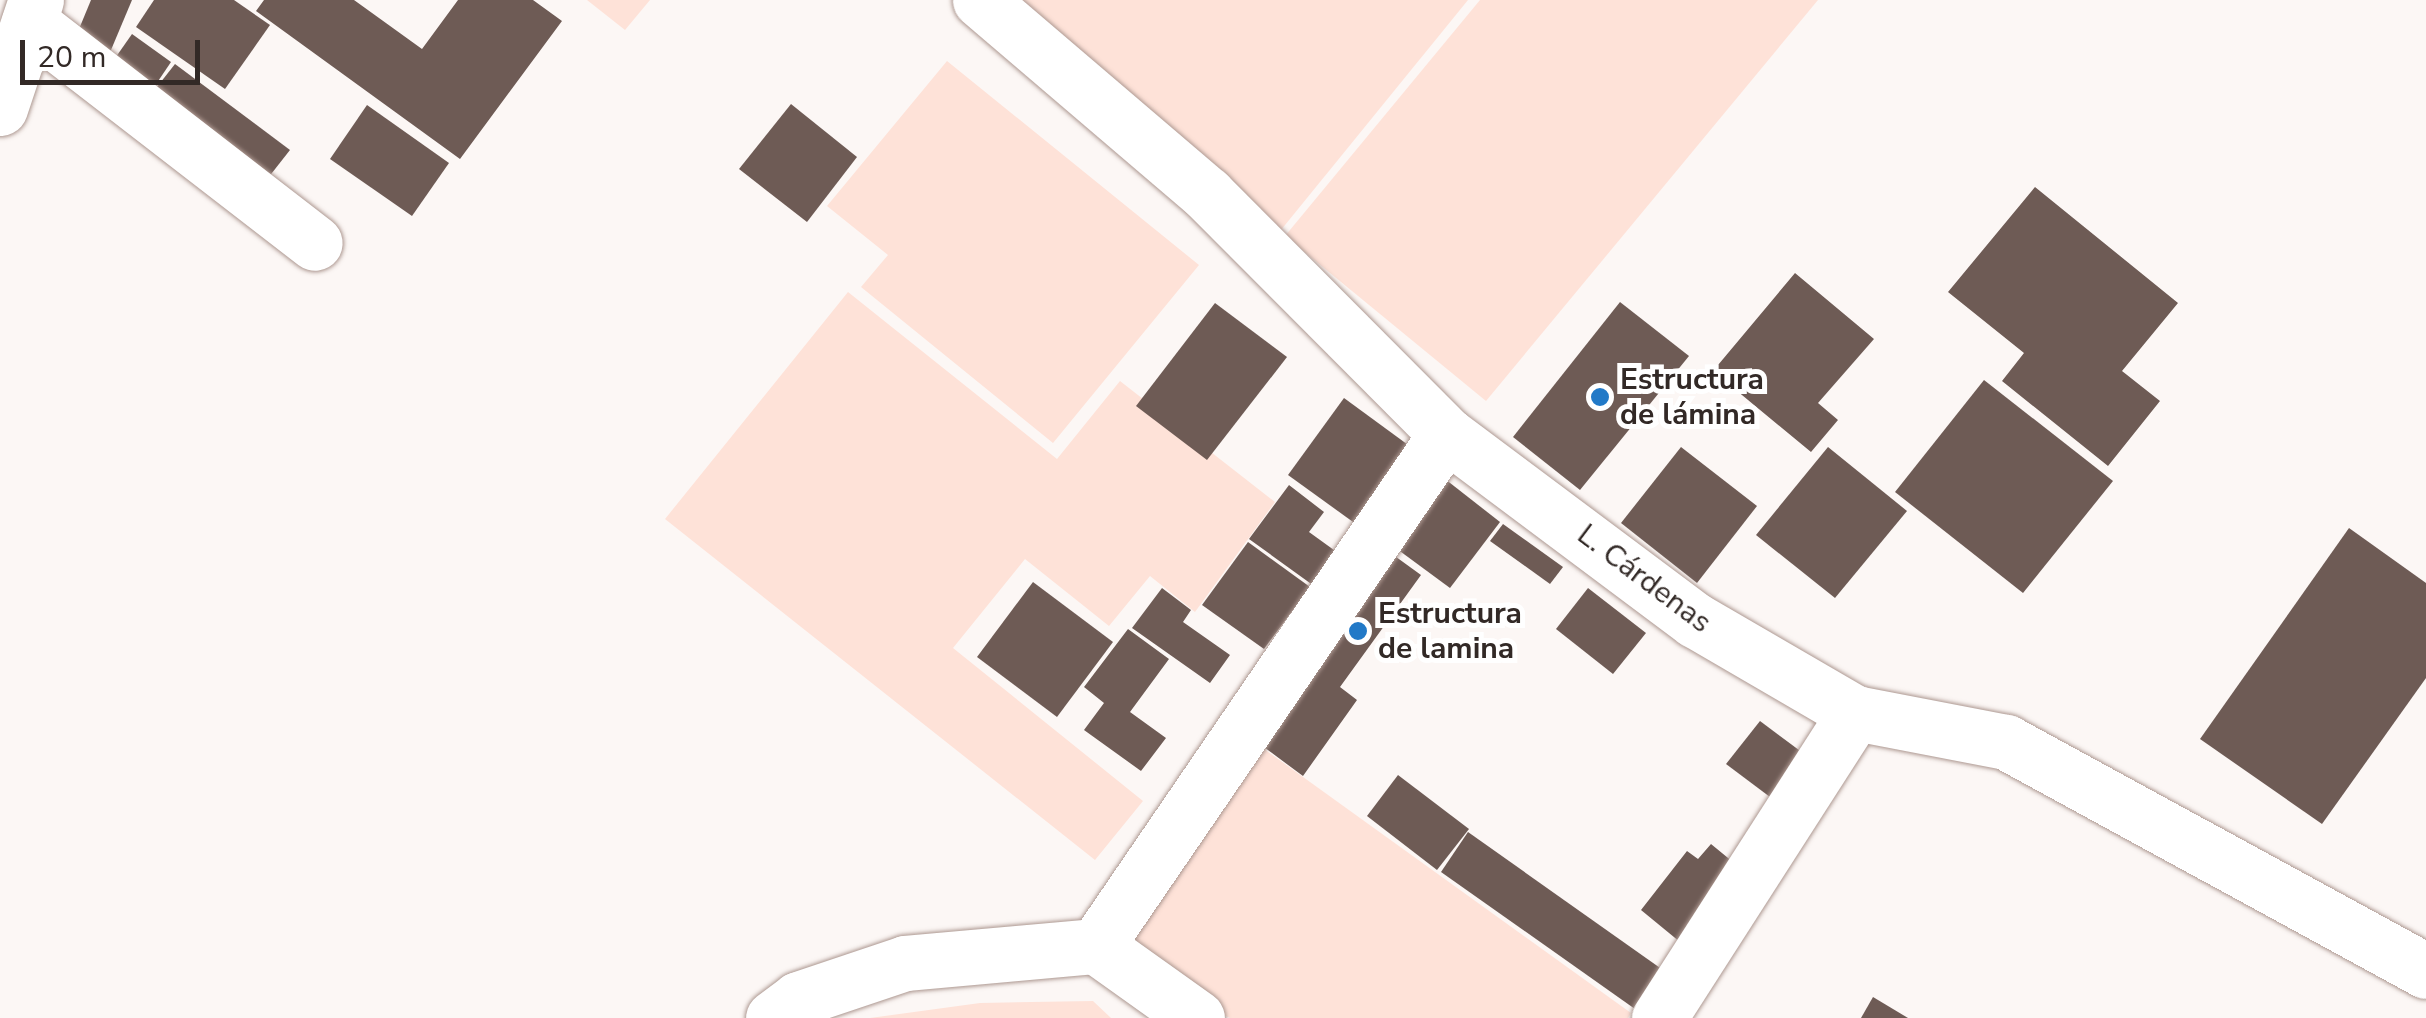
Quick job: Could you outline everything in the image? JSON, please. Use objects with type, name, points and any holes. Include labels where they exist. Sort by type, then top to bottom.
[{"type":"street","name":"L. Cárdenas","points":[[980,0],[1207,194],[1446,434],[1694,620],[1855,713],[2006,742],[2426,971]]},
{"type":"street","points":[[0,108],[33,11],[316,244]]},
{"type":"street","points":[[1096,946],[1446,434]]},
{"type":"street","points":[[1660,1018],[1855,713]]},
{"type":"street","points":[[773,1018],[798,999],[905,962],[1096,946],[1196,1018]]},
{"type":"shaded area","points":[[587,0],[650,0],[625,30]]},
{"type":"shaded area","points":[[1007,0],[1468,0],[1281,230]]},
{"type":"shaded area","points":[[1480,0],[1818,0],[1486,401],[1285,236]]},
{"type":"shaded area","points":[[947,61],[1199,265],[1053,443],[861,287],[888,255],[827,206]]},
{"type":"shaded area","points":[[848,292],[1057,459],[1120,381],[1275,502],[1195,612],[1150,576],[1109,626],[1025,559],[953,648],[1143,801],[1095,860],[665,519]]},
{"type":"shaded area","points":[[1260,746],[1631,1013],[1628,1018],[1230,1018],[1204,1006],[1123,940]]},
{"type":"shaded area","points":[[1093,1001],[1111,1018],[870,1018],[980,1003]]},
{"type":"building","points":[[91,0],[132,0],[103,69],[72,46]]},
{"type":"building","points":[[154,0],[234,0],[270,25],[225,89],[136,27]]},
{"type":"building","points":[[264,0],[354,0],[422,49],[458,0],[533,0],[562,21],[460,159],[256,11]]},
{"type":"building","points":[[132,34],[171,62],[144,102],[104,74]]},
{"type":"building","points":[[175,64],[290,150],[257,192],[142,106]]},
{"type":"building","points":[[791,104],[857,157],[807,222],[739,169]]},
{"type":"building","points":[[367,105],[449,163],[412,216],[330,159]]},
{"type":"building","points":[[2035,187],[2178,303],[2122,371],[2160,401],[2108,466],[2002,381],[2024,353],[1948,292]]},
{"type":"building","points":[[1795,273],[1874,339],[1818,403],[1838,420],[1811,452],[1713,371]]},
{"type":"building","name":"Estructura de lámina","points":[[1620,302],[1689,356],[1580,490],[1513,437]]},
{"type":"building","points":[[1215,303],[1287,357],[1207,460],[1136,406]]},
{"type":"building","points":[[1984,380],[2113,481],[2023,593],[1895,492]]},
{"type":"building","points":[[1344,398],[1415,450],[1360,527],[1288,475]]},
{"type":"building","points":[[1681,447],[1757,506],[1697,583],[1621,523]]},
{"type":"building","points":[[1828,447],[1907,511],[1835,598],[1756,535]]},
{"type":"building","points":[[1445,479],[1500,522],[1450,588],[1393,546]]},
{"type":"building","points":[[1289,485],[1324,512],[1309,532],[1345,558],[1321,591],[1249,539]]},
{"type":"building","name":"Estructura de lamina","points":[[1503,524],[1563,567],[1550,584],[1490,541]]},
{"type":"building","points":[[2349,528],[2426,583],[2426,678],[2322,824],[2200,739]]},
{"type":"building","points":[[1248,542],[1310,587],[1264,649],[1202,605]]},
{"type":"building","name":"Estructura de lamina","points":[[1392,554],[1421,575],[1340,687],[1357,700],[1303,776],[1257,742]]},
{"type":"building","points":[[1033,582],[1113,642],[1057,717],[977,657]]},
{"type":"building","points":[[1162,588],[1191,610],[1183,622],[1230,655],[1210,683],[1132,628]]},
{"type":"building","points":[[1588,588],[1646,633],[1613,674],[1556,629]]},
{"type":"building","points":[[1128,629],[1169,659],[1130,712],[1166,738],[1141,771],[1084,730],[1104,703],[1084,687]]},
{"type":"building","points":[[1760,721],[1811,759],[1778,803],[1726,764]]},
{"type":"building","points":[[1398,775],[1469,829],[1437,870],[1367,816]]},
{"type":"building","points":[[1468,832],[1663,970],[1635,1009],[1441,872]]},
{"type":"building","points":[[1711,844],[1739,867],[1680,942],[1641,910],[1687,851],[1698,859]]},
{"type":"building","points":[[1873,997],[1908,1018],[1861,1018]]},
{"type":"place","name":"Estructura de lámina","points":[[1600,397]]},
{"type":"place","name":"Estructura de lamina","points":[[1358,631]]}]
